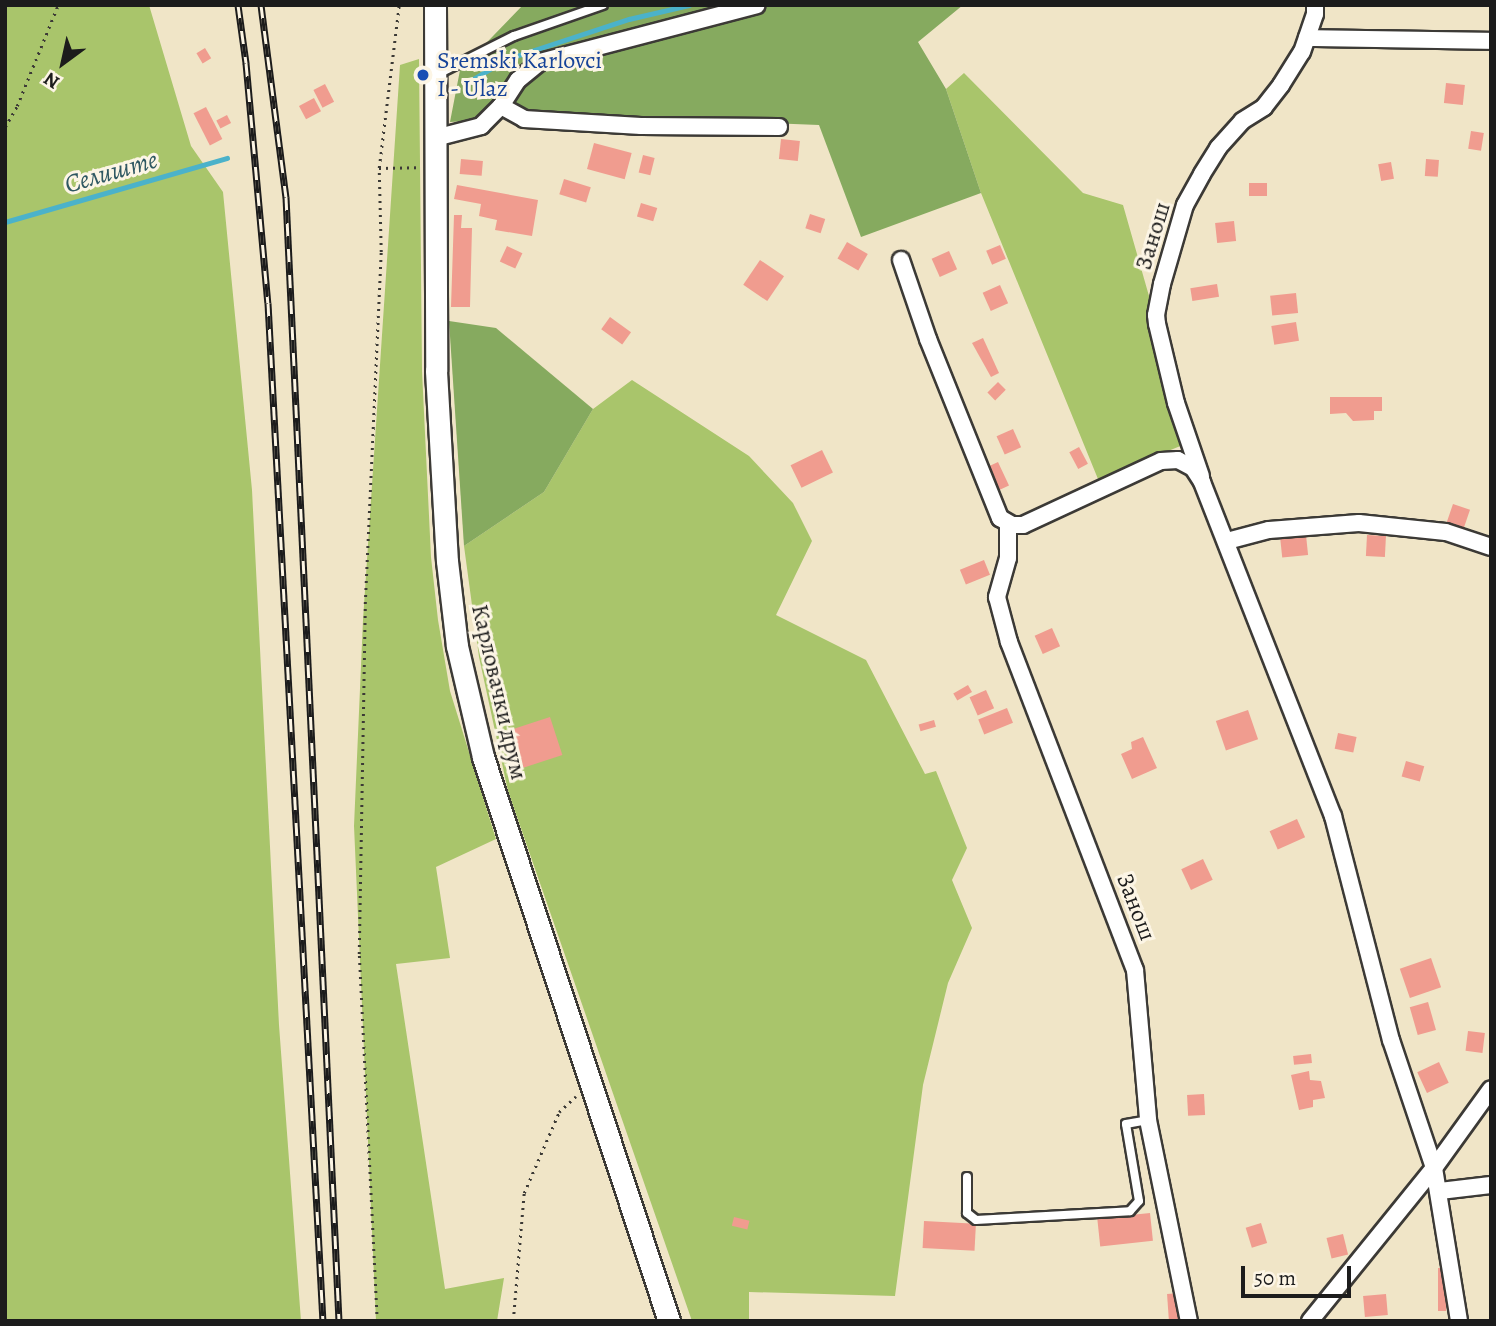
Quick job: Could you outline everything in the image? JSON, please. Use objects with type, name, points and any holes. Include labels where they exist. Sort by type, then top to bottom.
[{"type":"main road","name":"Карловачки друм","points":[[435,5],[436,371],[447,561],[457,646],[483,757],[669,1321]]},
{"type":"street","points":[[435,138],[481,126],[501,106],[518,80],[540,62],[757,5]]},
{"type":"street","name":"Занош","points":[[1315,5],[1315,15],[1303,52],[1264,107],[1242,121],[1218,148],[1185,205],[1162,284],[1156,315],[1176,403],[1202,482],[1333,816],[1391,1040],[1440,1191],[1459,1321]]},
{"type":"street","points":[[1307,38],[1491,41]]},
{"type":"street","points":[[501,106],[524,119],[640,126],[779,127]]},
{"type":"street","points":[[901,260],[928,339],[996,509],[1009,524]]},
{"type":"street","name":"Занош","points":[[1189,1321],[1148,1120],[1135,970],[1009,642],[997,597],[1008,558],[1009,524],[1031,523],[1161,461],[1178,460],[1193,468],[1202,482]]},
{"type":"street","points":[[1227,541],[1269,530],[1359,523],[1446,531],[1491,547]]},
{"type":"street","points":[[1310,1321],[1434,1168],[1491,1089]]},
{"type":"street","points":[[1440,1191],[1491,1185]]},
{"type":"lane","points":[[435,75],[514,36],[603,5]]},
{"type":"lane","points":[[967,1177],[967,1213],[976,1220],[1130,1211],[1139,1201],[1126,1124],[1148,1120]]},
{"type":"path","points":[[5,127],[18,106],[58,5]]},
{"type":"path","points":[[377,1321],[359,954],[365,604],[382,252],[379,168],[399,5]]},
{"type":"path","points":[[379,168],[435,166]]},
{"type":"path","points":[[513,1321],[524,1193],[559,1112],[589,1084]]},
{"type":"green space","points":[[5,5],[149,5],[191,146],[223,192],[252,490],[279,1025],[301,1321],[5,1321]]},
{"type":"green space","points":[[523,5],[963,5],[918,42],[946,89],[981,193],[861,237],[819,125],[573,115],[450,122],[460,70]]},
{"type":"green space","points":[[419,59],[422,371],[431,557],[450,691],[496,839],[436,867],[450,958],[396,964],[445,1289],[504,1278],[497,1321],[376,1321],[354,826],[363,620],[400,65]]},
{"type":"green space","points":[[964,73],[1083,193],[1123,205],[1149,296],[1156,359],[1183,445],[1098,479],[981,193],[946,89]]},
{"type":"green space","points":[[449,321],[496,328],[593,409],[544,492],[464,546]]},
{"type":"green space","points":[[632,380],[749,456],[793,503],[812,541],[776,615],[866,660],[925,774],[936,771],[967,848],[952,880],[972,928],[948,983],[923,1085],[895,1296],[749,1292],[749,1321],[692,1321],[508,791],[479,657],[464,546],[544,492],[593,409]]},
{"type":"building","points":[[205,48],[211,58],[203,63],[196,53]]},
{"type":"building","points":[[1446,83],[1465,85],[1463,105],[1444,103]]},
{"type":"building","points":[[325,84],[334,102],[322,108],[313,90]]},
{"type":"building","points":[[314,98],[321,111],[306,119],[299,106]]},
{"type":"building","points":[[206,107],[222,139],[210,145],[194,113]]},
{"type":"building","points":[[227,115],[231,123],[220,128],[216,120]]},
{"type":"building","points":[[1471,131],[1484,133],[1481,151],[1468,149]]},
{"type":"building","points":[[781,139],[800,141],[798,161],[779,159]]},
{"type":"building","points":[[594,143],[632,153],[625,179],[587,169]]},
{"type":"building","points":[[643,155],[655,158],[650,175],[639,172]]},
{"type":"building","points":[[461,159],[483,161],[482,176],[460,174]]},
{"type":"building","points":[[1426,159],[1439,160],[1438,177],[1425,176]]},
{"type":"building","points":[[1391,162],[1394,179],[1381,181],[1378,164]]},
{"type":"building","points":[[564,179],[591,187],[586,202],[559,194]]},
{"type":"building","points":[[1249,183],[1267,183],[1267,196],[1249,196]]},
{"type":"building","points":[[457,185],[538,200],[532,236],[495,230],[497,220],[479,216],[481,204],[454,199]]},
{"type":"building","points":[[641,203],[657,208],[653,221],[637,216]]},
{"type":"building","points":[[810,214],[825,219],[821,233],[805,228]]},
{"type":"building","points":[[454,215],[462,215],[461,228],[472,228],[470,307],[451,307]]},
{"type":"building","points":[[1234,221],[1236,241],[1217,243],[1215,223]]},
{"type":"building","points":[[847,242],[868,254],[858,270],[838,258]]},
{"type":"building","points":[[1000,245],[1006,259],[992,265],[986,251]]},
{"type":"building","points":[[507,246],[522,253],[515,269],[500,261]]},
{"type":"building","points":[[949,251],[957,269],[940,277],[932,259]]},
{"type":"building","points":[[760,260],[784,276],[767,301],[743,285]]},
{"type":"building","points":[[1217,284],[1219,297],[1192,301],[1190,288]]},
{"type":"building","points":[[1000,285],[1008,303],[991,311],[983,293]]},
{"type":"building","points":[[1296,293],[1298,313],[1272,316],[1270,296]]},
{"type":"building","points":[[610,317],[631,332],[622,344],[601,329]]},
{"type":"building","points":[[1296,322],[1299,341],[1274,345],[1271,326]]},
{"type":"building","points":[[983,338],[999,373],[991,377],[972,343]]},
{"type":"building","points":[[998,382],[1006,390],[995,400],[987,393]]},
{"type":"building","points":[[1330,397],[1382,397],[1382,411],[1374,411],[1374,420],[1353,421],[1346,413],[1330,414]]},
{"type":"building","points":[[1013,429],[1021,447],[1005,455],[997,436]]},
{"type":"building","points":[[1079,447],[1088,464],[1078,469],[1069,452]]},
{"type":"building","points":[[822,450],[833,472],[802,488],[791,465]]},
{"type":"building","points":[[998,462],[1009,486],[994,492],[983,469]]},
{"type":"building","points":[[1453,504],[1470,510],[1464,529],[1446,523]]},
{"type":"building","points":[[1306,535],[1308,555],[1282,558],[1280,538]]},
{"type":"building","points":[[1367,535],[1386,536],[1385,557],[1366,556]]},
{"type":"building","points":[[984,560],[990,575],[966,585],[960,570]]},
{"type":"building","points":[[1052,628],[1060,646],[1043,654],[1035,636]]},
{"type":"building","points":[[968,685],[972,692],[957,700],[953,694]]},
{"type":"building","points":[[986,690],[994,708],[978,716],[970,697]]},
{"type":"building","points":[[1007,708],[1013,723],[984,734],[978,720]]},
{"type":"building","points":[[1248,710],[1258,739],[1226,750],[1216,721]]},
{"type":"building","points":[[550,717],[562,755],[523,768],[511,730]]},
{"type":"building","points":[[934,720],[936,727],[921,731],[919,724]]},
{"type":"building","points":[[1338,733],[1357,737],[1353,753],[1335,749]]},
{"type":"building","points":[[1143,737],[1157,768],[1132,779],[1121,754],[1132,749],[1131,742]]},
{"type":"building","points":[[1406,761],[1424,766],[1420,782],[1402,776]]},
{"type":"building","points":[[1297,819],[1305,837],[1278,849],[1270,831]]},
{"type":"building","points":[[1203,859],[1213,880],[1191,890],[1181,869]]},
{"type":"building","points":[[1431,958],[1441,987],[1410,998],[1400,969]]},
{"type":"building","points":[[1428,1002],[1436,1030],[1418,1035],[1410,1007]]},
{"type":"building","points":[[1468,1031],[1485,1033],[1482,1053],[1466,1051]]},
{"type":"building","points":[[1311,1054],[1312,1063],[1294,1065],[1293,1056]]},
{"type":"building","points":[[1439,1062],[1449,1083],[1427,1093],[1417,1072]]},
{"type":"building","points":[[1309,1071],[1310,1080],[1321,1081],[1325,1098],[1313,1100],[1313,1107],[1299,1110],[1291,1075]]},
{"type":"building","points":[[1204,1094],[1205,1115],[1188,1116],[1187,1095]]},
{"type":"building","points":[[1150,1213],[1153,1241],[1100,1246],[1097,1219]]},
{"type":"building","points":[[734,1217],[750,1221],[747,1230],[732,1226]]},
{"type":"building","points":[[924,1221],[976,1224],[975,1251],[923,1248]]},
{"type":"building","points":[[1261,1223],[1267,1243],[1252,1248],[1246,1228]]},
{"type":"building","points":[[1343,1234],[1348,1254],[1332,1258],[1327,1238]]},
{"type":"building","points":[[1438,1268],[1446,1268],[1446,1311],[1438,1311]]},
{"type":"building","points":[[1180,1293],[1182,1321],[1169,1321],[1167,1294]]},
{"type":"building","points":[[1386,1294],[1388,1315],[1365,1317],[1363,1296]]},
{"type":"waterway","name":"Селиште","points":[[465,84],[507,59],[629,19],[689,5]]},
{"type":"waterway","name":"Селиште","points":[[5,222],[227,158]]},
{"type":"railway","points":[[238,5],[246,63],[268,303],[323,1321]]},
{"type":"railway","points":[[261,5],[286,197],[339,1321]]},
{"type":"place","name":"Sremski Karlovci I - Ulaz","points":[[423,75]]}]
